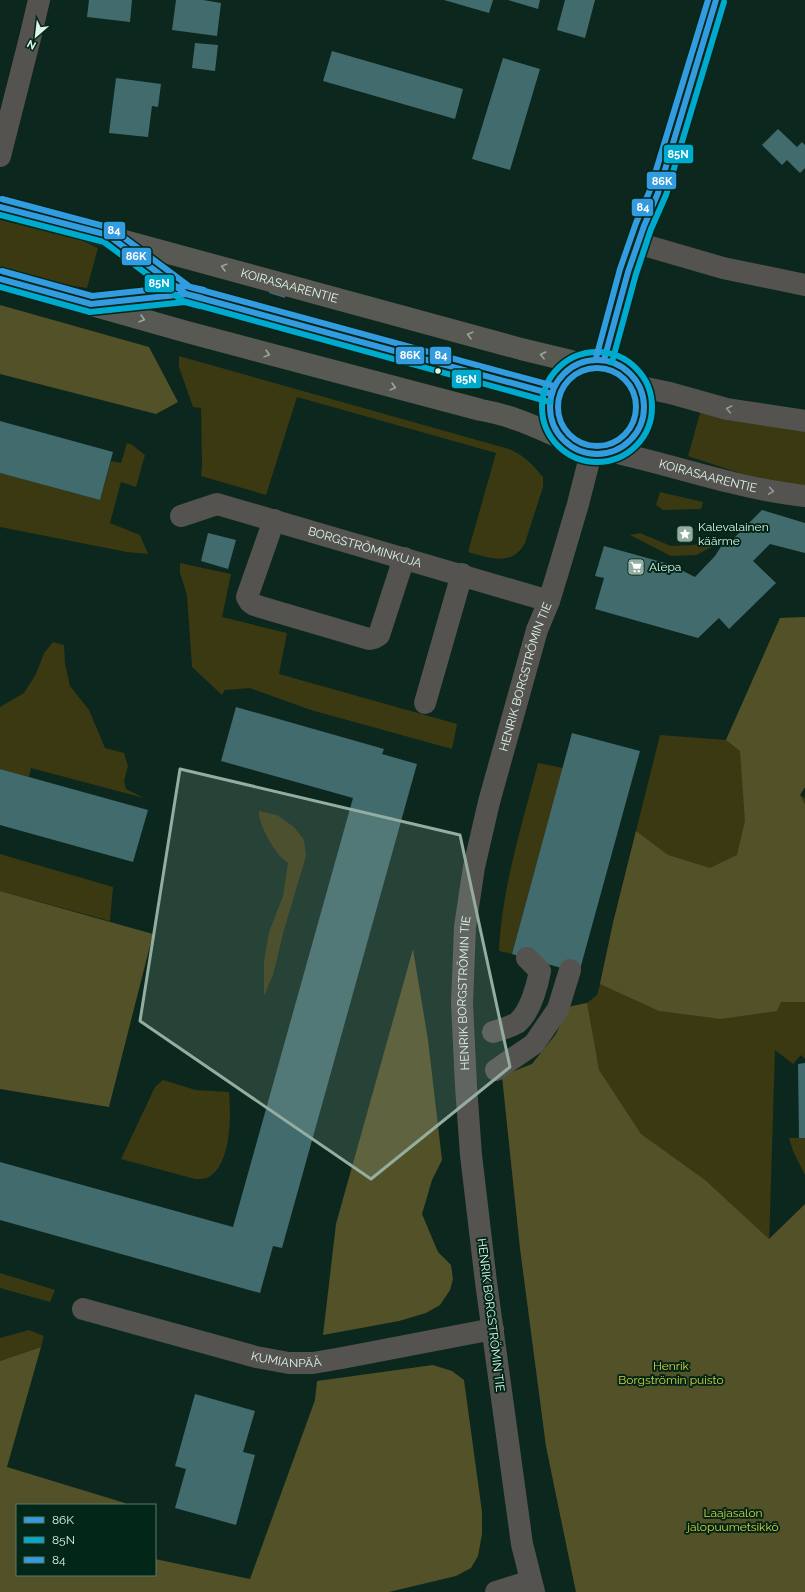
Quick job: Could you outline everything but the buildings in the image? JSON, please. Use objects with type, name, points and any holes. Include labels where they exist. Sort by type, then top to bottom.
[{"type":"main road","name":"KOIRASAARENTIE","points":[[0,206],[521,349],[579,363]]},
{"type":"main road","points":[[0,279],[187,332],[503,415],[525,422],[563,439],[580,451],[591,454],[613,452],[629,442],[640,428],[645,403],[641,387],[637,380],[626,369],[604,360],[591,360],[571,367],[554,386],[550,403],[551,416],[555,429],[563,439]]},
{"type":"street","points":[[0,156],[29,43],[38,0]]},
{"type":"street","points":[[604,360],[626,278],[637,243],[658,192],[716,0]]},
{"type":"street","points":[[108,235],[186,294]]},
{"type":"street","points":[[637,243],[723,268],[805,285]]},
{"type":"street","points":[[91,304],[186,294],[552,394]]},
{"type":"street","points":[[641,387],[670,393],[727,409],[805,421]]},
{"type":"street","name":"KOIRASAARENTIE","points":[[613,452],[655,461],[759,489],[805,496]]},
{"type":"street","name":"HENRIK BORGSTRÖMIN TIE","points":[[533,1587],[522,1544],[471,1155],[462,1004],[465,927],[474,867],[489,802],[537,630],[549,601],[578,504],[591,454]]},
{"type":"street","name":"BORGSTRÖMINKUJA","points":[[181,516],[217,504],[462,574],[549,601]]},
{"type":"street","points":[[274,520],[247,597],[250,602],[254,605],[369,639],[379,635],[404,558]]},
{"type":"street","points":[[425,703],[462,574]]},
{"type":"street","points":[[493,1032],[516,1023],[526,1010],[536,990],[540,971],[527,958]]},
{"type":"street","points":[[496,1070],[534,1044],[558,1009],[570,970]]},
{"type":"street","name":"KUMIANPÄÄ","points":[[83,1309],[256,1357],[288,1363],[313,1363],[493,1329]]},
{"type":"street","points":[[496,1592],[533,1587]]},
{"type":"highlighted area","points":[[180,769],[460,835],[510,1067],[371,1179],[140,1021]]},
{"type":"green space","points":[[0,215],[66,233],[98,248],[87,288],[46,282],[0,270]]},
{"type":"green space","points":[[0,305],[149,347],[178,402],[156,414],[0,374]]},
{"type":"green space","points":[[179,356],[509,449],[520,454],[543,477],[543,487],[525,543],[520,551],[507,558],[492,558],[468,552],[496,453],[297,397],[266,495],[201,476],[201,408],[193,407],[179,367]]},
{"type":"green space","points":[[701,410],[805,431],[805,488],[742,474],[688,456]]},
{"type":"green space","points":[[127,443],[131,444],[145,455],[136,487],[121,482],[110,523],[140,535],[148,554],[127,552],[0,527],[0,473],[100,500],[111,461],[121,463]]},
{"type":"green space","points":[[660,492],[703,502],[701,509],[663,510],[656,505]]},
{"type":"green space","points":[[640,533],[671,546],[694,545],[712,538],[720,543],[696,555],[671,556],[630,535]]},
{"type":"green space","points":[[180,563],[231,574],[222,617],[287,633],[279,674],[457,724],[452,749],[311,710],[250,688],[225,690],[222,695],[192,667],[187,595],[180,573]]},
{"type":"green space","name":"Henrik Borgströmin puisto","points":[[805,617],[805,787],[800,795],[805,798],[805,1059],[801,1055],[793,1064],[775,1050],[768,1279],[805,1592],[576,1592],[546,1446],[520,1248],[502,1076],[532,1064],[556,1034],[568,1007],[587,1003],[597,995],[613,923],[660,735],[726,740],[780,618]]},
{"type":"green space","points":[[805,617],[805,787],[800,795],[805,805],[805,1002],[781,1002],[777,1011],[721,1019],[659,1011],[600,984],[613,923],[636,831],[668,855],[710,868],[737,855],[745,821],[740,751],[726,740],[780,618]]},
{"type":"green space","points":[[53,642],[64,645],[65,664],[70,686],[89,710],[105,748],[124,753],[128,766],[124,781],[126,789],[144,798],[31,768],[29,777],[0,769],[0,707],[24,693],[36,674],[44,653]]},
{"type":"green space","points":[[538,763],[563,768],[512,954],[499,951],[504,903],[519,833]]},
{"type":"green space","points":[[259,811],[277,815],[294,827],[304,840],[306,856],[284,930],[273,975],[264,996],[264,961],[269,932],[283,896],[288,863],[280,856],[269,840],[263,828]]},
{"type":"green space","points":[[0,854],[113,887],[110,921],[0,891]]},
{"type":"green space","points":[[0,891],[153,934],[109,1107],[0,1089]]},
{"type":"green space","points":[[413,949],[428,1040],[442,1160],[432,1180],[422,1214],[438,1252],[451,1265],[453,1279],[450,1290],[440,1305],[426,1313],[399,1321],[323,1335],[336,1224]]},
{"type":"green space","name":"Laajasalon jalopuumetsikkö","points":[[587,1003],[599,1070],[641,1134],[705,1180],[769,1239],[805,1204],[805,1592],[576,1592],[546,1446],[520,1248],[502,1076],[532,1064],[556,1034],[568,1007]]},
{"type":"green space","points":[[163,1080],[196,1090],[229,1092],[230,1126],[225,1152],[221,1163],[215,1172],[207,1178],[195,1179],[121,1159],[155,1087]]},
{"type":"green space","points":[[789,1138],[805,1138],[805,1175],[793,1151]]},
{"type":"green space","points":[[0,1273],[55,1290],[50,1302],[0,1288]]},
{"type":"green space","points":[[29,1330],[44,1336],[41,1347],[0,1361],[0,1338]]},
{"type":"green space","points":[[41,1347],[7,1467],[125,1503],[16,1504],[16,1576],[156,1576],[156,1559],[250,1579],[315,1400],[317,1381],[433,1365],[452,1371],[464,1380],[482,1512],[482,1534],[478,1556],[471,1568],[456,1576],[389,1592],[0,1592],[0,1361]]},
{"type":"transit line","name":"84","points":[[596,358],[620,269],[636,223],[650,190],[708,0]]},
{"type":"transit line","name":"86K","points":[[604,360],[628,272],[644,226],[658,193],[716,0]]},
{"type":"transit line","name":"85N","points":[[612,362],[636,274],[651,229],[666,195],[724,2]]},
{"type":"transit line","name":"84","points":[[2,199],[111,228],[190,287],[554,386]]},
{"type":"transit line","name":"86K","points":[[0,207],[108,235],[186,294],[552,394]]},
{"type":"transit line","name":"85N","points":[[0,215],[104,242],[183,301],[550,402]]},
{"type":"transit line","name":"84","points":[[2,271],[92,296],[186,286],[204,290]]},
{"type":"transit line","name":"86K","points":[[0,279],[91,304],[186,294],[202,298]]},
{"type":"transit line","name":"85N","points":[[0,287],[90,312],[185,302],[200,306]]},
{"type":"transit line","name":"85N","points":[[597,352],[618,356],[628,361],[636,368],[643,376],[648,386],[652,407],[648,428],[643,438],[636,446],[628,453],[618,458],[597,462],[576,458],[566,453],[558,446],[551,438],[546,428],[542,407],[546,386],[551,376],[558,368],[566,361],[576,356],[597,352]]},
{"type":"transit line","name":"86K","points":[[597,360],[615,363],[630,374],[641,389],[644,407],[641,425],[630,440],[615,451],[597,454],[579,451],[564,440],[553,425],[550,407],[553,389],[564,374],[579,363],[597,360]]},
{"type":"transit line","name":"84","points":[[597,368],[612,371],[625,379],[633,392],[636,407],[633,422],[625,435],[612,443],[597,446],[582,443],[569,435],[561,422],[558,407],[561,392],[569,379],[582,371],[597,368]]},
{"type":"place","name":"Kalevalainen käärme","points":[[685,534]]},
{"type":"place","name":"Alepa","points":[[636,567]]}]
